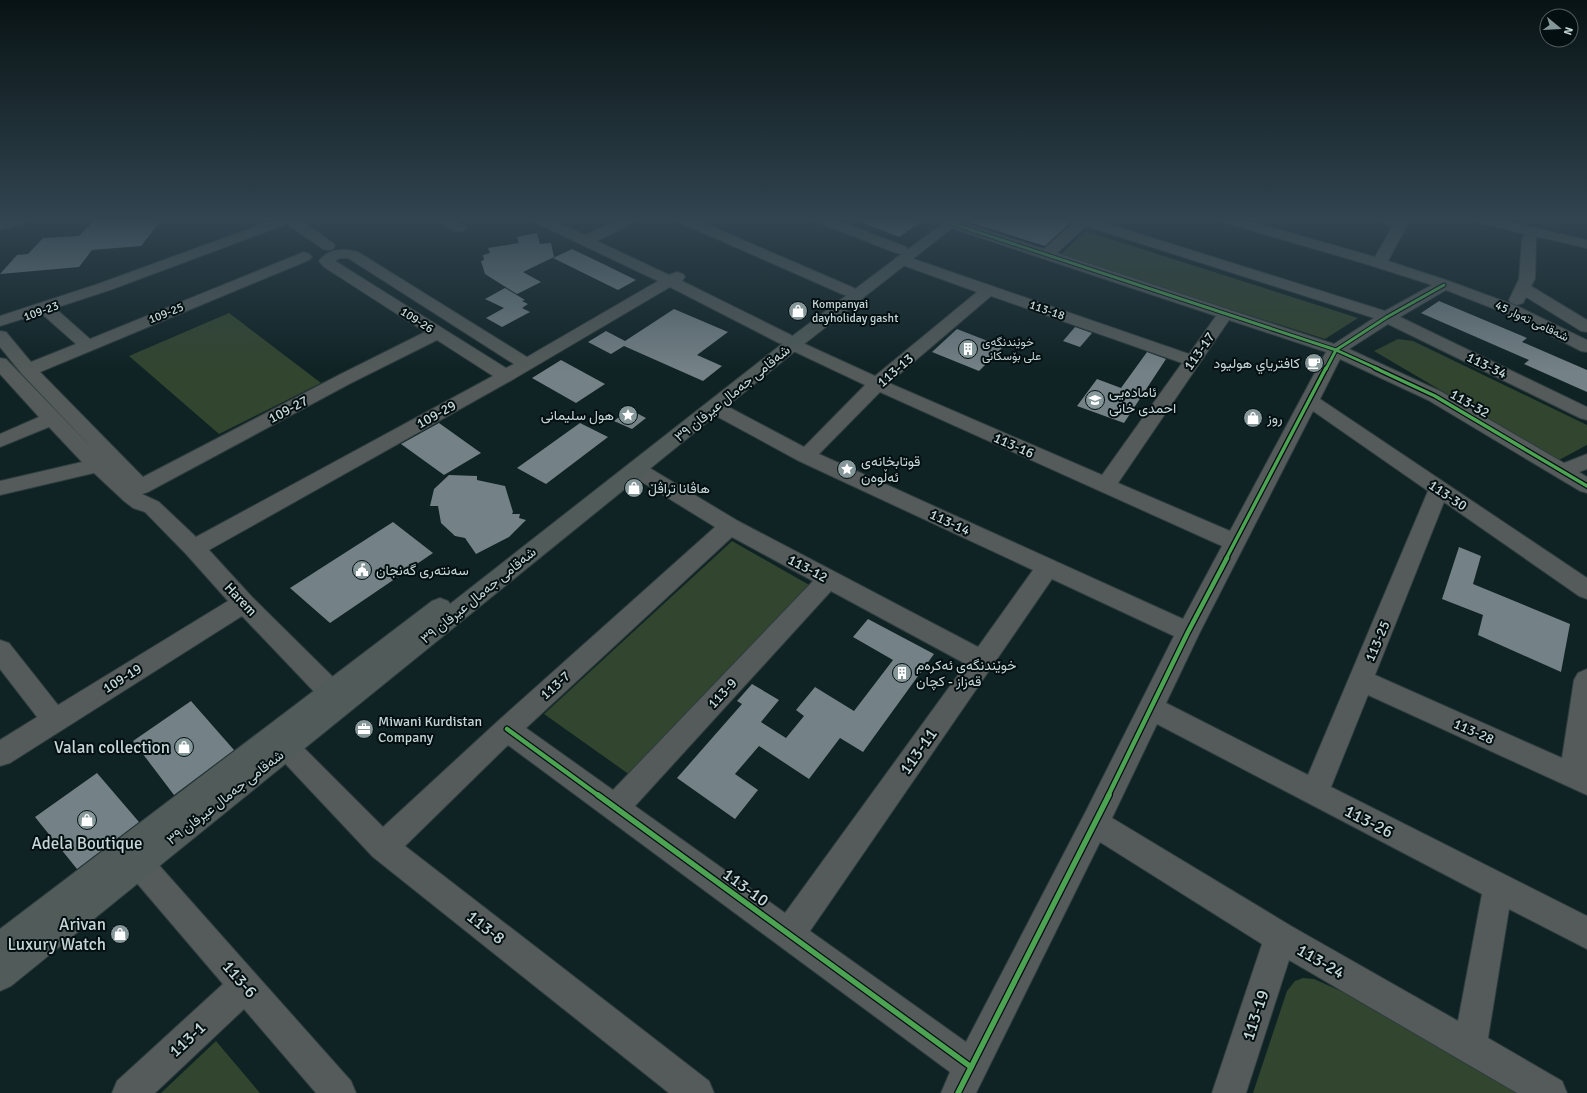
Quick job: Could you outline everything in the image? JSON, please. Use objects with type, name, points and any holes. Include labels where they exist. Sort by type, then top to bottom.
[{"type":"main road","name":"شەقامی جەمال عیرفان ٣٩","points":[[0,949],[337,697],[636,469],[714,407],[790,339],[848,290],[880,269]]},
{"type":"main road","name":"شەقامی جەمال عیرفان ٣٩","points":[[0,975],[287,748],[337,697],[790,339],[883,269]]},
{"type":"street","name":"109-23","points":[[0,321],[104,287],[152,269]]},
{"type":"street","name":"109-25","points":[[13,370],[88,346],[275,269]]},
{"type":"street","name":"109-26","points":[[337,269],[506,376]]},
{"type":"street","name":"109-26","points":[[375,269],[526,364]]},
{"type":"street","name":"113-16","points":[[652,269],[877,384],[1236,543]]},
{"type":"street","points":[[799,269],[848,290]]},
{"type":"street","name":"113-18","points":[[937,269],[989,290],[1192,361]]},
{"type":"street","name":"113-32","points":[[1090,269],[1336,350],[1435,396],[1587,486]]},
{"type":"street","name":"113-34","points":[[1237,269],[1387,317],[1587,414]]},
{"type":"street","name":"شەقامی تەوار 45","points":[[1397,269],[1512,310],[1587,347]]},
{"type":"street","points":[[1512,310],[1527,279],[1527,269]]},
{"type":"street","name":"109-29","points":[[194,548],[506,376],[673,279]]},
{"type":"street","points":[[958,1093],[1095,823],[1188,632],[1336,350],[1387,317],[1444,285]]},
{"type":"street","name":"109-23","points":[[0,325],[104,287]]},
{"type":"street","points":[[1523,288],[1587,327]]},
{"type":"street","name":"113-13","points":[[806,456],[877,384],[989,290]]},
{"type":"street","points":[[46,309],[88,346]]},
{"type":"street","name":"113-17","points":[[1105,486],[1224,316]]},
{"type":"street","name":"109-27","points":[[141,487],[345,379],[437,333]]},
{"type":"street","name":"Harem","points":[[0,336],[13,370],[51,419],[97,465],[136,500],[152,507],[194,548],[244,603],[337,697]]},
{"type":"street","name":"Harem","points":[[13,370],[141,487],[151,498],[152,507]]},
{"type":"street","name":"113-30","points":[[1309,400],[1587,590]]},
{"type":"street","name":"113-14","points":[[714,407],[806,456],[1188,632]]},
{"type":"street","points":[[0,441],[51,419]]},
{"type":"street","points":[[1564,472],[1587,461]]},
{"type":"street","points":[[0,488],[97,465]]},
{"type":"street","name":"113-12","points":[[636,469],[730,526],[982,661]]},
{"type":"street","name":"113-25","points":[[1315,793],[1360,680],[1440,489]]},
{"type":"street","name":"113-7","points":[[383,847],[507,729],[730,526]]},
{"type":"street","name":"113-11","points":[[789,934],[1048,567]]},
{"type":"street","name":"113-9","points":[[615,808],[828,579]]},
{"type":"street","name":"109-19","points":[[0,754],[244,603]]},
{"type":"street","points":[[0,650],[54,720]]},
{"type":"street","name":"113-28","points":[[1360,680],[1580,778]]},
{"type":"street","points":[[1580,778],[1587,680]]},
{"type":"street","name":"113-26","points":[[1151,708],[1587,933]]},
{"type":"street","name":"113-10","points":[[507,729],[971,1067]]},
{"type":"street","name":"113-8","points":[[287,748],[383,847],[688,1090]]},
{"type":"street","name":"113-24","points":[[1095,823],[1280,937],[1550,1093]]},
{"type":"street","name":"113-6","points":[[140,865],[339,1093]]},
{"type":"street","points":[[1470,1047],[1498,887]]},
{"type":"street","name":"113-19","points":[[1229,1093],[1280,937]]},
{"type":"street","name":"113-1","points":[[129,1093],[246,985]]},
{"type":"green space","points":[[1104,269],[1204,269],[1358,318],[1325,339]]},
{"type":"green space","points":[[229,313],[321,383],[219,434],[129,356]]},
{"type":"green space","points":[[1398,339],[1413,341],[1587,425],[1587,445],[1559,460],[1374,351]]},
{"type":"green space","points":[[732,541],[811,586],[630,775],[544,714]]},
{"type":"green space","points":[[1303,978],[1314,979],[1343,992],[1519,1093],[1253,1093],[1287,991],[1295,981]]},
{"type":"green space","points":[[216,1041],[260,1093],[161,1093]]},
{"type":"building","points":[[4,269],[56,269],[0,274]]},
{"type":"building","points":[[483,269],[529,269],[523,272],[541,282],[517,294],[485,274]]},
{"type":"building","points":[[575,269],[613,269],[636,280],[618,290]]},
{"type":"building","points":[[505,288],[525,300],[522,301],[528,304],[522,308],[530,312],[502,327],[486,318],[504,308],[485,299]]},
{"type":"building","points":[[1439,301],[1527,338],[1522,342],[1587,370],[1587,392],[1524,364],[1529,360],[1421,313]]},
{"type":"building","points":[[674,309],[728,332],[697,355],[722,366],[703,381],[624,346],[611,354],[588,342],[606,331],[625,341]]},
{"type":"building","points":[[1075,327],[1092,333],[1080,347],[1063,341]]},
{"type":"building","name":"خوێندنگەی علی بۆسکانی","points":[[957,329],[1003,347],[979,371],[932,352]]},
{"type":"building","points":[[1147,352],[1166,359],[1124,423],[1077,406],[1097,379],[1121,388]]},
{"type":"building","points":[[561,360],[605,384],[576,403],[532,378]]},
{"type":"building","points":[[629,409],[646,418],[632,429],[614,421]]},
{"type":"building","points":[[439,423],[481,453],[444,475],[401,444]]},
{"type":"building","points":[[580,423],[608,437],[546,484],[517,468]]},
{"type":"building","points":[[449,475],[477,476],[477,480],[505,486],[513,512],[512,514],[520,514],[519,518],[526,520],[509,537],[476,554],[465,538],[455,536],[441,523],[438,506],[430,506],[434,489]]},
{"type":"building","name":"سەنتەری گەنجان","points":[[393,522],[433,553],[330,623],[290,588]]},
{"type":"building","points":[[1459,547],[1481,556],[1473,584],[1570,624],[1561,672],[1478,635],[1483,615],[1442,599]]},
{"type":"building","points":[[868,619],[934,654],[863,752],[840,738],[809,779],[759,746],[735,774],[758,790],[735,819],[677,778],[742,704],[737,701],[752,684],[779,700],[761,722],[786,738],[804,716],[796,710],[815,687],[854,711],[893,660],[853,637]]},
{"type":"building","name":"Valan collection","points":[[191,701],[234,750],[174,795],[133,741]]},
{"type":"building","name":"Adela Boutique","points":[[97,773],[139,822],[77,869],[35,817]]},
{"type":"cycle path","points":[[1090,269],[1336,350],[1435,396],[1587,486]]},
{"type":"cycle path","points":[[958,1093],[1095,823],[1188,632],[1336,350],[1387,317],[1444,285]]},
{"type":"cycle path","points":[[507,729],[971,1067]]},
{"type":"place","name":"Kompanyai dayholiday gasht","points":[[798,311]]},
{"type":"place","name":"خوێندنگەی علی بۆسکانی","points":[[968,349]]},
{"type":"place","name":"كافترياي هوليود","points":[[1314,363]]},
{"type":"place","name":"ئامادەیی احمدی خانی","points":[[1095,400]]},
{"type":"place","name":"هول سليمانى","points":[[628,415]]},
{"type":"place","name":"روز","points":[[1253,418]]},
{"type":"place","name":"قوتابخانەی ئەڵوەن","points":[[847,469]]},
{"type":"place","name":"هاڤانا تراڤڵ","points":[[634,488]]},
{"type":"place","name":"سەنتەری گەنجان","points":[[362,570]]},
{"type":"place","name":"خوێندنگەی ئەکرەم قەزاز - کچان","points":[[902,673]]},
{"type":"place","name":"Miwani Kurdistan Company","points":[[364,729]]},
{"type":"place","name":"Valan collection","points":[[184,747]]},
{"type":"place","name":"Adela Boutique","points":[[87,820]]},
{"type":"place","name":"Arivan Luxury Watch","points":[[120,934]]}]
